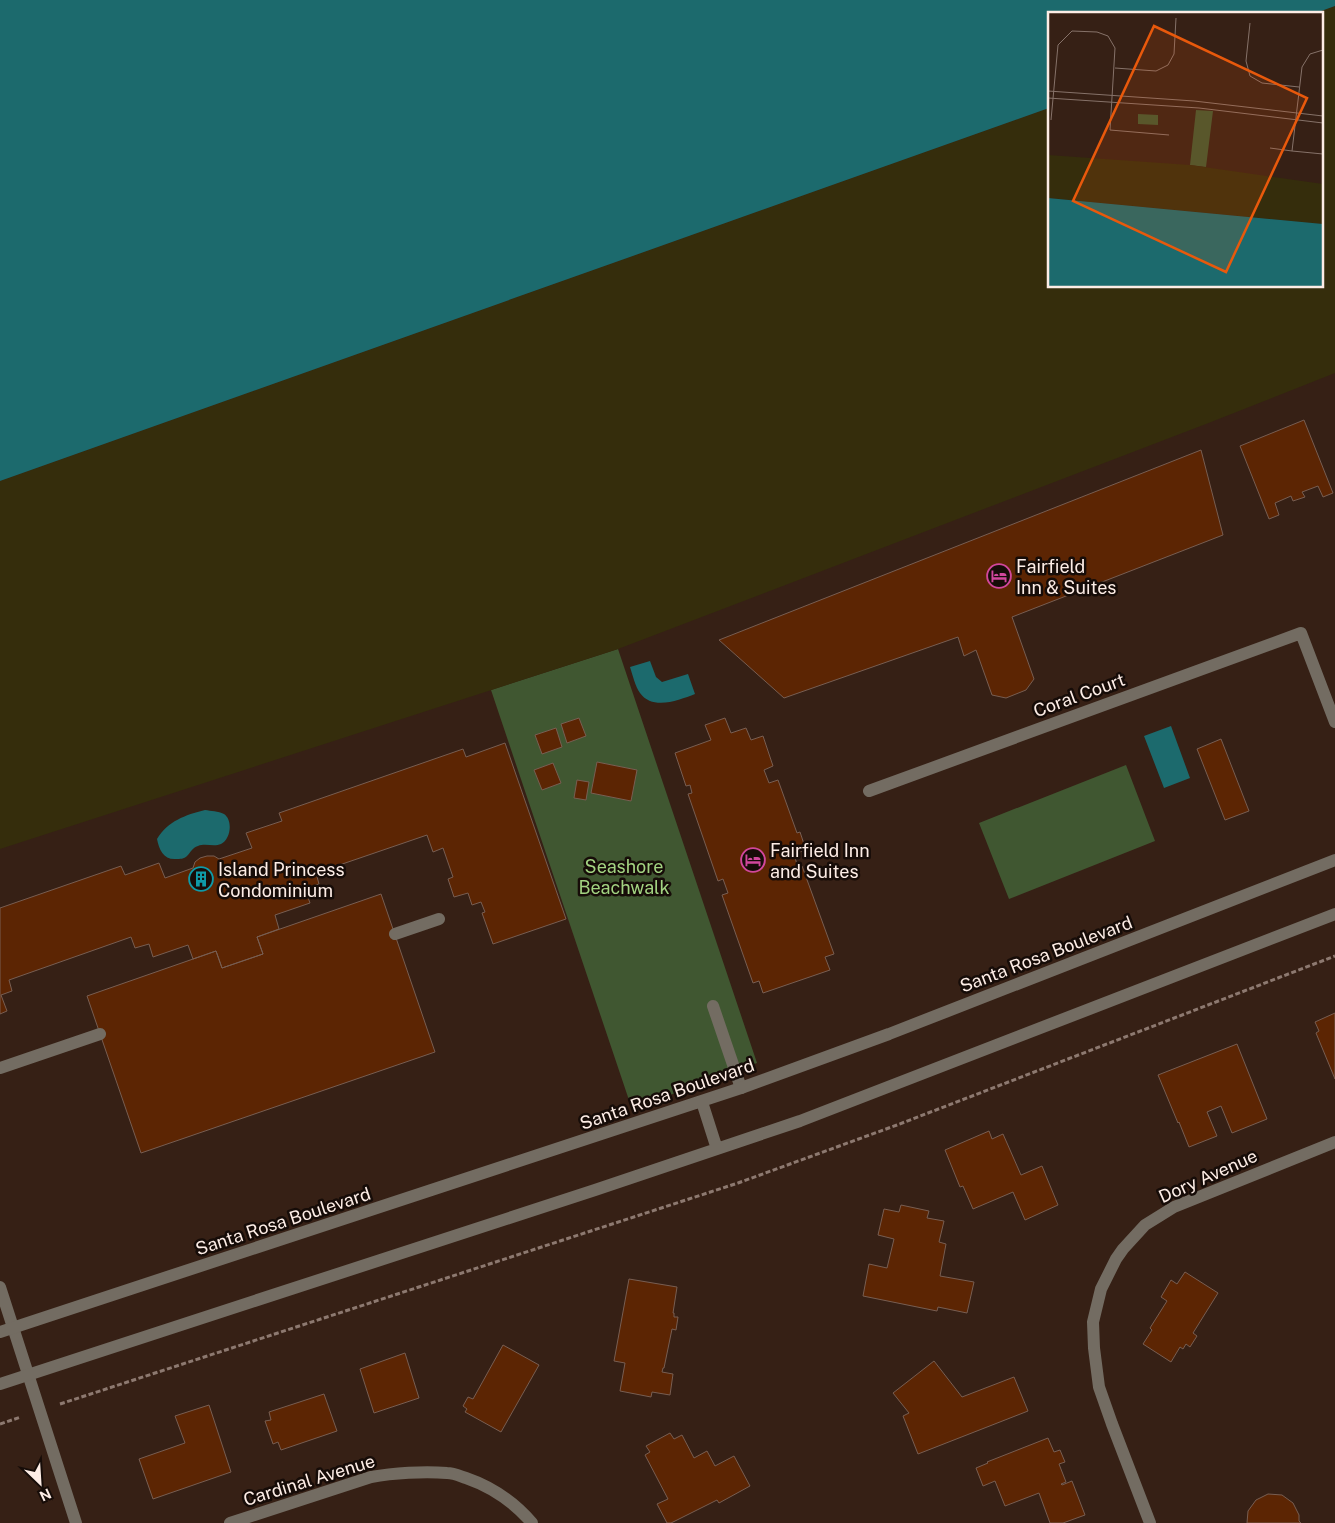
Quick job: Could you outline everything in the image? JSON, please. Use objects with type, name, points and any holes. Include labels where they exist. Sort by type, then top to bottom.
[{"type":"street","name":"Coral Court","points":[[868,791],[1301,633],[1335,722]]},
{"type":"street","name":"Santa Rosa Boulevard","points":[[0,1332],[702,1102],[889,1034],[1335,860]]},
{"type":"street","points":[[0,1384],[595,1190],[800,1120],[1335,914]]},
{"type":"street","points":[[395,934],[439,919]]},
{"type":"street","points":[[713,1006],[741,1088]]},
{"type":"street","points":[[0,1068],[100,1034]]},
{"type":"street","points":[[702,1102],[717,1149]]},
{"type":"street","name":"Dory Avenue","points":[[1150,1523],[1099,1387],[1093,1322],[1101,1289],[1123,1249],[1145,1225],[1174,1207],[1335,1142]]},
{"type":"street","points":[[0,1287],[76,1523]]},
{"type":"street","name":"Cardinal Avenue","points":[[230,1523],[371,1477],[390,1474],[449,1472],[481,1483],[498,1492],[532,1523]]},
{"type":"path","points":[[0,1424],[738,1184],[897,1125],[1335,956]]},
{"type":"green space","name":"Seashore Beachwalk","points":[[618,649],[757,1063],[632,1109],[491,690]]},
{"type":"green space","points":[[1126,765],[1155,841],[1009,899],[979,823]]},
{"type":"sand","points":[[1335,6],[1335,373],[618,649],[0,849],[0,481],[1048,108],[1048,288],[1322,288],[1322,12],[1318,12]]},
{"type":"water","points":[[0,0],[1335,0],[1335,6],[1318,12],[1048,12],[1048,108],[0,481]]},
{"type":"water","points":[[650,661],[656,677],[662,682],[688,674],[695,694],[659,703],[645,698],[637,687],[630,667]]},
{"type":"water","points":[[1171,726],[1190,778],[1164,788],[1144,736]]},
{"type":"water","points":[[205,810],[219,812],[227,817],[230,829],[224,842],[218,845],[198,846],[182,859],[172,859],[165,856],[159,847],[157,839],[161,833],[172,823]]},
{"type":"building","points":[[1304,420],[1333,493],[1323,497],[1318,486],[1302,492],[1305,497],[1293,501],[1291,496],[1275,503],[1279,515],[1269,519],[1240,446]]},
{"type":"building","name":"Fairfield Inn & Suites","points":[[1201,450],[1223,535],[1012,617],[1034,679],[1026,690],[1006,698],[992,695],[976,650],[964,656],[958,637],[784,698],[719,640]]},
{"type":"building","points":[[579,718],[586,736],[567,743],[561,724]]},
{"type":"building","name":"Fairfield Inn and Suites","points":[[725,718],[731,733],[746,728],[751,740],[763,736],[773,766],[764,770],[769,783],[778,780],[797,833],[800,832],[806,850],[794,854],[798,868],[802,866],[834,954],[825,957],[830,970],[763,993],[759,981],[753,983],[722,895],[728,893],[723,879],[718,881],[688,794],[692,793],[690,785],[686,786],[675,753],[711,740],[705,725]]},
{"type":"building","points":[[556,728],[562,747],[542,754],[535,735]]},
{"type":"building","points":[[1221,739],[1249,811],[1225,820],[1197,749]]},
{"type":"building","name":"Island Princess Condominium","points":[[505,743],[566,919],[493,944],[482,913],[485,912],[481,902],[472,905],[468,893],[454,897],[448,879],[453,877],[443,848],[433,852],[427,835],[316,873],[319,884],[305,889],[310,903],[275,915],[279,929],[257,937],[263,954],[222,968],[216,951],[193,959],[188,945],[153,957],[149,944],[135,948],[131,937],[9,980],[12,991],[1,995],[7,1011],[0,1014],[0,908],[121,866],[125,875],[159,863],[165,878],[193,868],[195,862],[200,858],[214,856],[219,859],[252,848],[246,833],[282,821],[279,813],[463,749],[466,757]]},
{"type":"building","points":[[597,762],[637,770],[631,801],[591,793]]},
{"type":"building","points":[[553,763],[561,783],[542,790],[534,770]]},
{"type":"building","points":[[577,780],[589,782],[586,800],[574,798]]},
{"type":"building","points":[[381,894],[435,1052],[141,1153],[87,996],[216,951],[222,968],[263,954],[257,937]]},
{"type":"building","points":[[1335,1013],[1335,1079],[1316,1033],[1319,1031],[1315,1022]]},
{"type":"building","points":[[1237,1044],[1267,1119],[1232,1133],[1221,1106],[1207,1112],[1217,1136],[1189,1147],[1158,1075]]},
{"type":"building","points":[[989,1131],[992,1139],[1003,1134],[1021,1175],[1042,1166],[1058,1205],[1025,1220],[1013,1192],[973,1209],[963,1186],[960,1187],[945,1150]]},
{"type":"building","points":[[901,1205],[929,1211],[927,1218],[944,1221],[939,1242],[946,1244],[940,1276],[974,1282],[967,1313],[938,1307],[937,1311],[863,1296],[869,1264],[887,1268],[894,1239],[878,1235],[884,1209],[899,1212]]},
{"type":"building","points":[[1185,1272],[1218,1293],[1193,1333],[1197,1336],[1190,1347],[1186,1344],[1183,1349],[1180,1347],[1171,1362],[1143,1344],[1152,1330],[1150,1328],[1167,1301],[1161,1297],[1171,1280],[1177,1284]]},
{"type":"building","points":[[629,1279],[677,1287],[673,1313],[674,1317],[678,1317],[676,1330],[672,1329],[662,1372],[673,1374],[670,1395],[652,1392],[651,1397],[620,1391],[625,1363],[614,1361]]},
{"type":"building","points":[[503,1345],[539,1365],[501,1432],[465,1412],[467,1409],[463,1406],[468,1397],[473,1399]]},
{"type":"building","points":[[405,1353],[419,1398],[374,1413],[360,1369]]},
{"type":"building","points":[[934,1361],[962,1397],[1014,1377],[1028,1411],[918,1454],[903,1416],[909,1413],[893,1393]]},
{"type":"building","points":[[324,1394],[337,1431],[281,1450],[278,1442],[273,1444],[265,1421],[271,1420],[269,1412]]},
{"type":"building","points":[[209,1405],[231,1472],[153,1499],[139,1459],[185,1443],[175,1416]]},
{"type":"building","points":[[670,1433],[674,1439],[682,1435],[694,1458],[707,1451],[715,1466],[734,1456],[750,1486],[719,1503],[717,1500],[671,1523],[667,1523],[657,1504],[668,1499],[645,1455],[650,1452],[646,1446]]},
{"type":"building","points":[[1048,1438],[1054,1452],[1060,1450],[1065,1462],[1059,1464],[1066,1482],[1061,1484],[1072,1481],[1085,1515],[1063,1523],[1050,1523],[1039,1493],[1005,1506],[995,1481],[983,1486],[976,1468]]},
{"type":"building","points":[[1268,1494],[1282,1495],[1293,1503],[1301,1523],[1247,1523],[1248,1511],[1256,1500]]},
{"type":"place","name":"Fairfield Inn & Suites","points":[[999,576]]},
{"type":"place","name":"Fairfield Inn and Suites","points":[[753,860]]},
{"type":"place","name":"Island Princess Condominium","points":[[201,879]]}]
